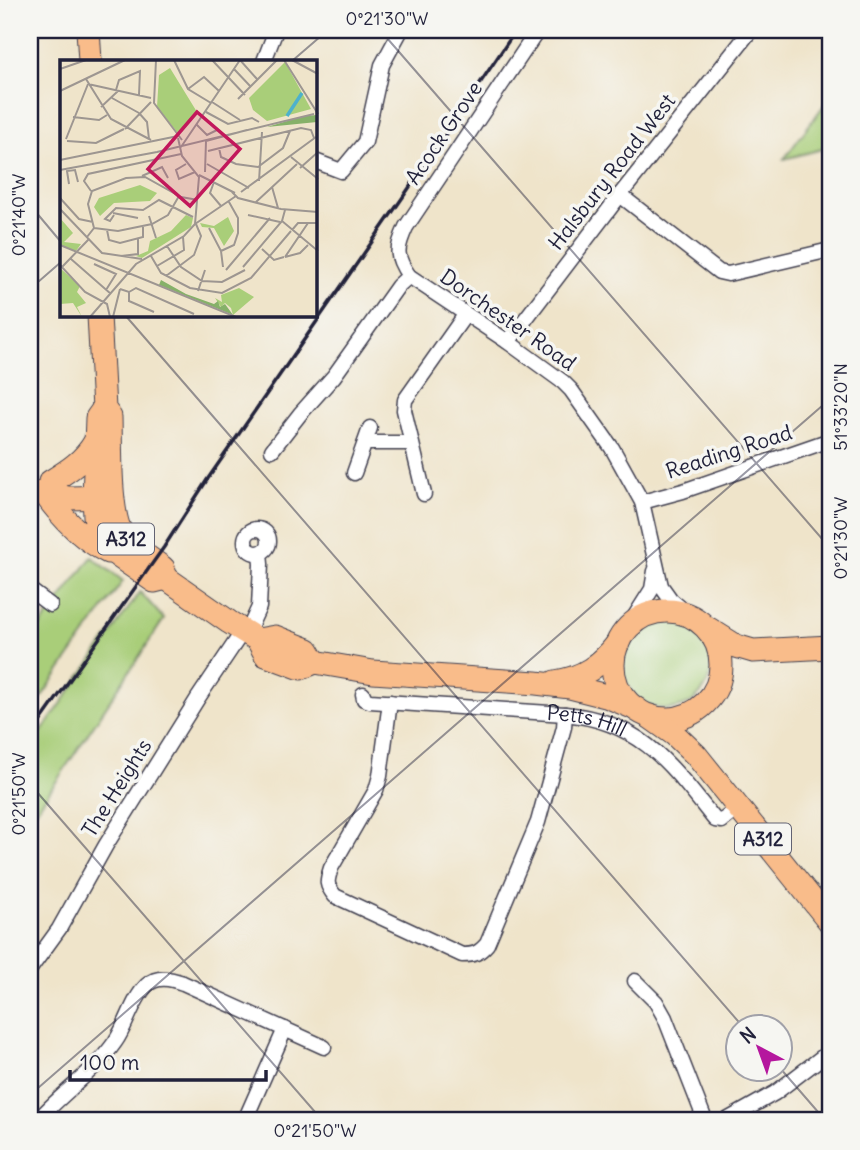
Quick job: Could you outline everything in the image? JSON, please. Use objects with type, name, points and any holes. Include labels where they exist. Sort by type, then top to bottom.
[{"type":"main road","points":[[88,30],[90,60]]},
{"type":"main road","name":"A312","points":[[99,317],[104,409],[110,417],[104,491],[95,516],[99,533],[109,549],[153,581],[166,578],[163,568],[136,548],[121,532],[104,491],[95,442],[96,418],[104,409]]},
{"type":"main road","points":[[38,486],[81,460],[95,442]]},
{"type":"main road","points":[[38,486],[69,498],[104,491]]},
{"type":"main road","points":[[38,486],[75,529],[118,556]]},
{"type":"main road","name":"Petts Hill","points":[[166,578],[249,634],[265,655],[301,668],[315,662],[373,672],[570,687],[622,702],[642,712],[674,734],[696,755],[830,922]]},
{"type":"main road","points":[[763,651],[736,646],[694,618],[667,611],[657,612],[637,620],[623,635],[613,663],[614,674],[622,694],[642,712],[660,718],[672,718],[685,716],[696,710],[737,660],[745,655],[763,651],[830,647]]},
{"type":"main road","points":[[694,618],[713,636],[720,656],[720,678],[691,731],[696,755]]},
{"type":"main road","name":"Petts Hill","points":[[536,683],[563,681],[588,673],[604,660],[623,635]]},
{"type":"street","points":[[264,60],[276,30]]},
{"type":"street","points":[[317,162],[341,171],[365,142],[382,65],[401,30]]},
{"type":"street","name":"Acock Grove","points":[[400,263],[398,244],[406,227],[538,30]]},
{"type":"street","name":"Halsbury Road West","points":[[508,342],[751,30]]},
{"type":"street","points":[[620,195],[719,272],[728,274],[830,250]]},
{"type":"street","name":"Dorchester Road","points":[[400,263],[409,276],[508,342],[571,390],[612,449],[642,502],[655,566],[666,594],[694,618]]},
{"type":"street","points":[[272,450],[334,376],[398,286],[409,276]]},
{"type":"street","points":[[424,494],[404,410],[405,400],[465,315]]},
{"type":"street","points":[[354,473],[370,428]]},
{"type":"street","name":"Reading Road","points":[[642,502],[683,491],[830,440]]},
{"type":"street","points":[[365,443],[411,443]]},
{"type":"street","name":"The Heights","points":[[30,969],[59,929],[106,845],[198,698],[249,634],[259,607],[260,554]]},
{"type":"street","name":"Dorchester Road","points":[[623,635],[653,589],[655,566]]},
{"type":"street","points":[[30,590],[50,605]]},
{"type":"street","name":"Petts Hill","points":[[363,694],[367,700],[565,714],[602,720],[636,736],[656,751],[715,820],[722,821],[738,808]]},
{"type":"street","points":[[390,702],[376,790],[331,867],[327,881],[329,889],[335,896],[463,955],[480,953],[487,944],[538,822],[564,727],[565,714]]},
{"type":"street","points":[[38,1120],[115,1042],[139,997],[149,984],[161,978],[183,983],[324,1048]]},
{"type":"street","points":[[635,981],[656,1002],[665,1018],[705,1120]]},
{"type":"street","points":[[245,1120],[285,1030]]},
{"type":"street","points":[[727,1120],[775,1093],[830,1051]]},
{"type":"green space","points":[[830,97],[830,147],[784,159]]},
{"type":"green space","points":[[92,557],[123,581],[30,713],[30,640]]},
{"type":"green space","points":[[140,592],[164,619],[30,819],[30,748]]},
{"type":"green space","points":[[658,621],[676,621],[692,628],[704,640],[711,656],[711,674],[704,690],[692,702],[676,709],[658,709],[642,702],[630,690],[623,674],[623,656],[630,640],[642,628]]},
{"type":"railway","points":[[30,736],[164,547],[207,480],[516,30]]}]
